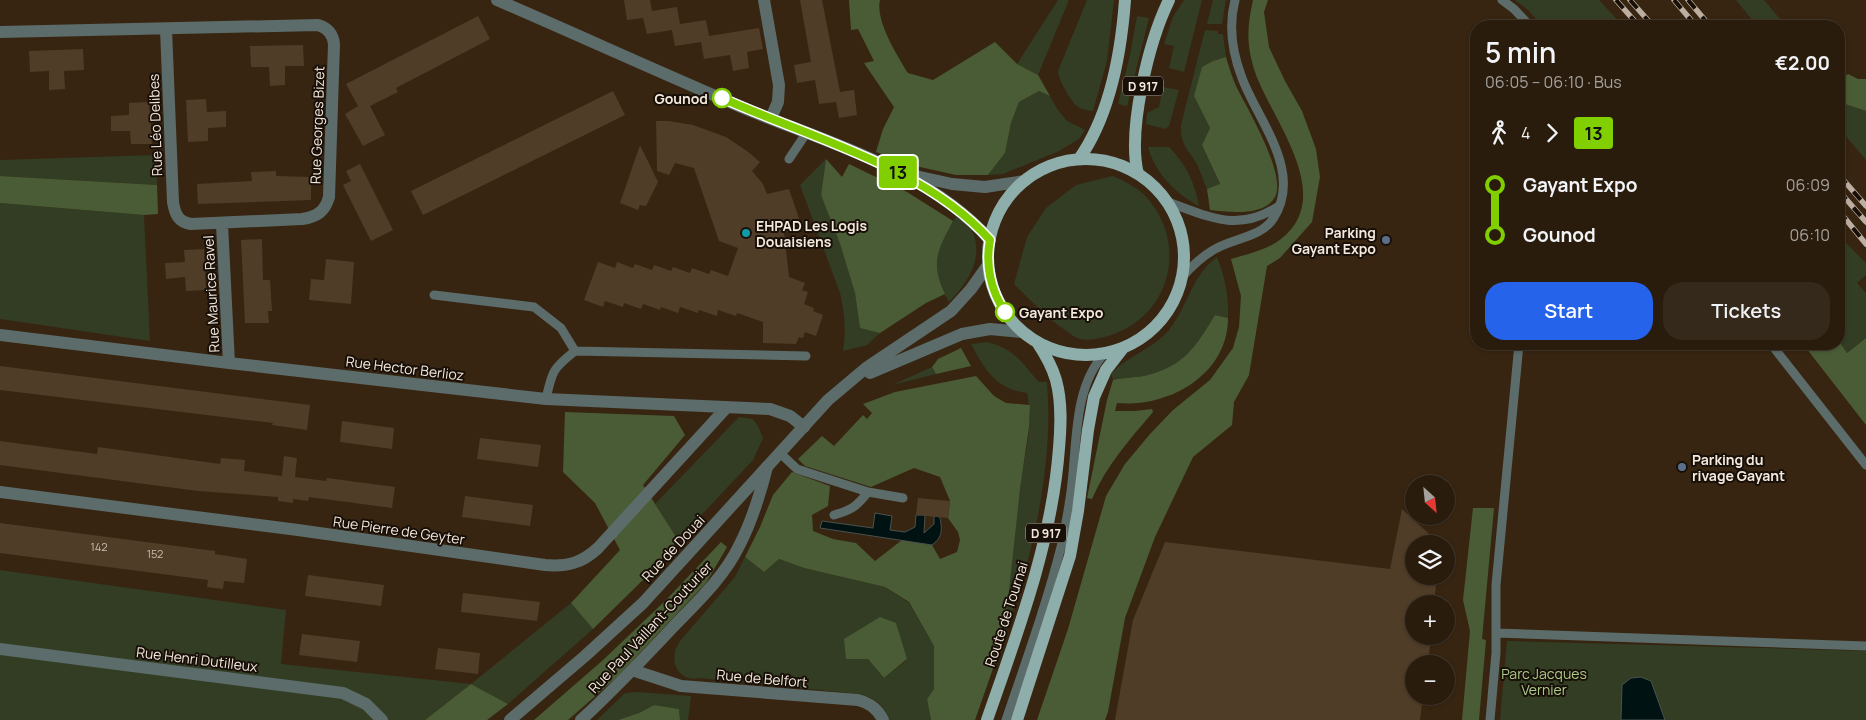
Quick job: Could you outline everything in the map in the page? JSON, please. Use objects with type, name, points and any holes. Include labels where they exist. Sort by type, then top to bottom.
[{"type":"main road","name":"D 917","points":[[1078,159],[1090,142],[1105,104],[1115,68],[1125,0]]},
{"type":"main road","name":"D 917","points":[[1138,174],[1134,146],[1138,108],[1155,37],[1169,0]]},
{"type":"main road","points":[[1078,159],[1110,162],[1138,174],[1154,186],[1168,202],[1178,222],[1184,255],[1182,277],[1176,297],[1158,324],[1142,338],[1123,348],[1105,353],[1085,355],[1066,353],[1037,342],[1022,332],[1008,316],[996,297],[988,265],[990,240],[995,220],[1005,203],[1025,181],[1054,165],[1078,159]]},
{"type":"main road","name":"Route de Tournai","points":[[987,720],[1033,584],[1051,510],[1058,466],[1061,422],[1060,397],[1051,364],[1037,342]]},
{"type":"main road","name":"D 917","points":[[1017,720],[1056,605],[1070,556],[1094,397],[1106,370],[1123,348]]},
{"type":"street","points":[[497,0],[743,108],[807,132],[899,173],[950,204],[990,240]]},
{"type":"street","points":[[764,0],[780,85],[778,102],[771,118]]},
{"type":"street","name":"Rue Georges Bizet","points":[[166,29],[318,25],[330,33],[334,44],[329,197],[324,210],[318,215]]},
{"type":"street","points":[[0,32],[166,29]]},
{"type":"street","name":"Rue Léo Delibes","points":[[166,29],[173,202],[178,218]]},
{"type":"street","points":[[899,173],[968,186],[994,186],[1025,181]]},
{"type":"street","name":"Rue Maurice Ravel","points":[[178,218],[184,223],[191,224],[222,224],[302,219],[318,215]]},
{"type":"street","name":"Rue Maurice Ravel","points":[[222,224],[229,363]]},
{"type":"street","name":"Rue de Douai","points":[[510,720],[643,603],[828,400],[866,368],[951,311],[971,289],[988,265]]},
{"type":"street","name":"Rue de Douai","points":[[846,385],[905,357],[962,334],[990,329],[1022,332]]},
{"type":"street","name":"Rue Hector Berlioz","points":[[0,334],[546,400],[727,406],[777,411],[790,416],[804,427]]},
{"type":"street","name":"Rue Pierre de Geyter","points":[[0,492],[298,530],[545,565],[566,566],[582,560],[598,548],[727,406]]},
{"type":"street","name":"Rue Paul Vaillant-Couturier","points":[[581,720],[610,694],[706,592],[732,558],[752,518],[767,467]]},
{"type":"street","name":"Rue Henri Dutilleux","points":[[0,649],[343,693],[366,704],[382,720]]},
{"type":"street","name":"Rue de Belfort","points":[[632,670],[681,686],[858,700],[872,706],[883,720]]},
{"type":"lane","points":[[1182,277],[1192,266],[1213,250],[1261,230],[1273,220],[1283,198],[1284,188],[1281,164],[1242,79],[1235,58],[1230,27],[1235,0]]},
{"type":"lane","points":[[1502,0],[1524,20]]},
{"type":"lane","points":[[789,159],[807,132]]},
{"type":"lane","points":[[1168,202],[1207,216],[1240,222],[1258,218],[1280,206]]},
{"type":"lane","points":[[434,295],[534,307],[561,328],[575,351]]},
{"type":"lane","points":[[1490,720],[1496,633],[1496,585],[1518,350]]},
{"type":"lane","points":[[1776,350],[1866,465]]},
{"type":"lane","points":[[546,400],[550,378],[557,365],[575,351],[806,356]]},
{"type":"lane","points":[[1006,720],[1036,631],[1062,540],[1070,502],[1078,426],[1084,393],[1094,368],[1105,353]]},
{"type":"lane","points":[[780,453],[797,469],[868,492],[903,498]]},
{"type":"lane","points":[[834,515],[857,506],[868,492]]},
{"type":"lane","points":[[1496,633],[1866,646]]},
{"type":"green space","points":[[849,0],[880,0],[879,8],[884,27],[908,73],[933,80],[995,42],[1017,64],[1038,75],[1050,96],[1039,91],[1019,102],[1011,123],[1005,153],[988,175],[956,175],[920,167],[876,152],[883,129],[894,107],[864,63],[874,61],[858,29],[851,30]]},
{"type":"green space","points":[[1058,0],[1069,0],[1038,75],[1017,64]]},
{"type":"green space","points":[[1087,0],[1114,0],[1107,61],[1093,111],[1085,110],[1074,103],[1062,85],[1058,71]]},
{"type":"green space","points":[[1184,0],[1202,0],[1184,72],[1169,68],[1174,46],[1164,44],[1173,17]]},
{"type":"green space","points":[[1213,0],[1226,0],[1222,24],[1207,24]]},
{"type":"green space","points":[[1253,0],[1268,0],[1264,12],[1269,47],[1302,111],[1316,149],[1320,177],[1312,222],[1280,258],[1267,266],[1249,375],[1234,402],[1232,425],[1193,457],[1155,537],[1125,618],[1105,720],[1037,720],[1068,629],[1106,496],[1125,464],[1150,434],[1173,410],[1210,380],[1233,348],[1239,327],[1241,296],[1231,259],[1264,249],[1281,239],[1297,221],[1303,201],[1302,179],[1295,157],[1263,91],[1252,62],[1248,36]]},
{"type":"green space","points":[[1515,0],[1599,0],[1617,20],[1537,20]]},
{"type":"green space","points":[[1736,0],[1764,0],[1781,20],[1752,20]]},
{"type":"green space","points":[[1137,16],[1149,18],[1127,106],[1118,104]]},
{"type":"green space","points":[[1205,30],[1218,31],[1218,34],[1223,34],[1226,57],[1213,61],[1194,96],[1210,128],[1202,145],[1220,185],[1207,189],[1198,166],[1184,143],[1181,132],[1181,125]]},
{"type":"green space","points":[[1226,57],[1235,83],[1264,142],[1276,173],[1277,187],[1275,197],[1263,208],[1246,212],[1210,210],[1207,189],[1220,184],[1202,145],[1210,128],[1194,96],[1202,67]]},
{"type":"green space","points":[[1848,74],[1858,79],[1866,79],[1866,111],[1845,104],[1845,77]]},
{"type":"green space","points":[[1163,87],[1179,90],[1169,126],[1165,129],[1146,124],[1147,113],[1159,107]]},
{"type":"green space","points":[[1039,91],[1050,96],[1067,121],[1085,130],[1079,139],[1059,151],[1003,174],[988,175],[1005,153],[1011,123],[1019,102]]},
{"type":"green space","points":[[1845,104],[1866,111],[1866,160],[1845,135]]},
{"type":"green space","points":[[1148,147],[1169,147],[1175,153],[1189,174],[1199,206],[1167,182],[1151,157]]},
{"type":"green space","points":[[157,155],[157,185],[0,176],[0,160]]},
{"type":"green space","points":[[826,159],[821,195],[840,244],[855,293],[860,327],[880,333],[867,345],[843,351],[844,322],[840,293],[800,185]]},
{"type":"green space","points":[[826,159],[842,177],[849,164],[907,192],[953,221],[940,248],[937,265],[940,283],[945,294],[926,303],[880,333],[860,328],[855,293],[840,244],[821,195]]},
{"type":"green space","points":[[0,176],[157,185],[158,214],[144,215],[0,203]]},
{"type":"green space","points":[[1113,176],[1141,192],[1161,218],[1168,238],[1169,259],[1166,279],[1158,297],[1146,314],[1129,327],[1108,336],[1085,340],[1073,336],[1051,320],[1014,284],[1027,237],[1046,208],[1076,185]]},
{"type":"green space","points":[[0,203],[144,215],[150,341],[0,319]]},
{"type":"green space","points":[[957,216],[971,229],[976,249],[975,259],[968,278],[949,302],[939,280],[937,260],[944,237]]},
{"type":"green space","points":[[1845,242],[1866,263],[1866,275],[1857,283],[1866,293],[1866,338],[1847,353],[1845,350]]},
{"type":"green space","points":[[1217,257],[1226,287],[1228,318],[1215,315],[1195,345],[1171,366],[1140,377],[1113,380],[1111,374],[1117,368],[1163,337],[1169,330],[1201,273]]},
{"type":"green space","points":[[1215,315],[1228,318],[1225,338],[1218,356],[1192,384],[1156,400],[1117,403],[1115,411],[1152,409],[1153,412],[1111,464],[1092,499],[1087,498],[1107,400],[1113,380],[1140,377],[1171,366],[1195,345]]},
{"type":"green space","points":[[1866,338],[1866,425],[1808,350],[1845,350],[1847,353]]},
{"type":"green space","points":[[987,342],[1011,352],[1039,382],[1047,382],[1047,446],[1039,512],[1024,576],[1004,637],[1018,506],[1028,441],[1029,405],[1027,393],[1016,391],[999,383],[981,362],[971,344]]},
{"type":"green space","points":[[961,348],[971,366],[936,374],[932,367],[938,359]]},
{"type":"green space","points":[[932,367],[936,374],[892,385]]},
{"type":"green space","points":[[976,376],[994,396],[1006,403],[1030,405],[1004,637],[975,720],[931,720],[927,699],[934,689],[934,646],[909,602],[885,587],[804,568],[779,559],[764,572],[745,557],[773,495],[792,472],[830,486],[828,506],[812,515],[813,531],[833,539],[856,543],[875,561],[902,540],[932,545],[940,559],[957,552],[960,540],[958,532],[948,518],[950,501],[940,477],[914,468],[871,487],[805,466],[798,459],[822,436],[834,446],[863,415],[867,419],[872,413],[863,404],[895,392]]},
{"type":"green space","points":[[565,412],[674,416],[685,435],[643,485],[678,540],[646,577],[593,629],[571,603],[620,550],[595,503],[563,472]]},
{"type":"green space","points":[[739,417],[753,419],[763,438],[753,460],[678,540],[655,504]]},
{"type":"green space","points":[[1473,508],[1494,508],[1482,639],[1486,640],[1479,720],[1462,720],[1470,631],[1463,600]]},
{"type":"green space","points":[[721,542],[727,547],[706,583],[617,677],[568,720],[534,720],[602,661],[666,600]]},
{"type":"green space","points":[[745,557],[764,572],[779,559],[804,568],[885,587],[909,603],[934,646],[934,689],[927,699],[931,720],[889,720],[885,710],[879,703],[860,694],[699,678],[693,679],[684,676],[677,669],[674,659],[675,651],[680,641],[735,577]],"holes":[[[868,659],[907,660],[884,678]]]},
{"type":"green space","points":[[0,570],[286,610],[281,664],[471,684],[425,720],[0,720]]},
{"type":"green space","points":[[571,603],[593,629],[508,704],[471,684]]},
{"type":"green space","points":[[880,617],[896,623],[907,659],[884,678],[868,659],[846,659],[844,639]]},
{"type":"green space","name":"Parc Jacques Vernier","points":[[1507,641],[1866,651],[1866,720],[1500,720]]},
{"type":"green space","points":[[471,684],[508,704],[487,720],[425,720]]},
{"type":"green space","points":[[637,692],[691,696],[688,720],[680,720],[679,709],[654,705],[639,713],[618,720],[597,720],[625,693]]},
{"type":"green space","points":[[654,705],[679,709],[680,720],[618,720],[639,713]]},
{"type":"shaded area","points":[[875,513],[892,516],[890,530],[905,532],[915,527],[916,515],[925,515],[924,533],[934,524],[934,516],[940,517],[940,536],[932,545],[820,528],[822,521],[873,528]]},
{"type":"shaded area","points":[[1641,677],[1651,681],[1665,720],[1621,720],[1622,685],[1631,678]]},
{"type":"building","points":[[624,0],[650,0],[652,11],[677,7],[680,24],[706,20],[709,36],[759,28],[763,49],[747,52],[749,68],[733,71],[730,55],[704,59],[701,42],[675,46],[672,30],[647,34],[643,18],[627,20]]},
{"type":"building","points":[[800,0],[822,0],[840,92],[854,90],[857,115],[839,118],[836,102],[819,104],[815,80],[797,83],[794,65],[811,62]]},
{"type":"building","points":[[478,16],[490,39],[396,88],[398,92],[370,106],[385,135],[363,146],[345,114],[358,106],[346,84]]},
{"type":"building","points":[[303,45],[304,66],[285,66],[285,85],[270,86],[269,67],[251,67],[250,46]]},
{"type":"building","points":[[83,49],[84,70],[64,71],[65,89],[49,90],[49,71],[30,72],[29,51]]},
{"type":"building","points":[[613,91],[625,115],[423,215],[411,191]]},
{"type":"building","points":[[206,99],[207,112],[226,111],[226,127],[208,128],[208,141],[188,142],[186,100]]},
{"type":"building","points":[[149,102],[152,144],[131,144],[130,131],[111,131],[111,116],[129,115],[129,103]]},
{"type":"building","name":"EHPAD Les Logis Douaisiens","points":[[656,121],[693,125],[726,137],[760,162],[752,171],[763,184],[767,194],[789,189],[802,227],[784,233],[789,277],[805,283],[802,290],[808,292],[804,304],[814,308],[813,311],[823,315],[816,336],[805,332],[803,338],[799,337],[796,344],[763,343],[763,322],[737,313],[736,316],[718,310],[717,316],[699,310],[698,313],[680,307],[678,313],[661,307],[660,310],[643,304],[641,309],[624,303],[623,307],[605,301],[603,307],[584,300],[598,262],[615,268],[617,262],[633,268],[635,264],[652,270],[654,265],[671,271],[673,267],[690,273],[692,268],[709,274],[711,270],[728,276],[738,248],[719,241],[694,168],[675,163],[669,175],[657,171]]},
{"type":"building","points":[[640,145],[658,182],[646,206],[640,205],[638,210],[620,203]]},
{"type":"building","points":[[360,164],[393,230],[371,241],[343,185],[351,181],[346,171]]},
{"type":"building","points":[[276,171],[276,176],[311,177],[311,200],[198,204],[197,184],[252,181],[251,172]]},
{"type":"building","points":[[262,239],[263,280],[270,280],[272,311],[268,311],[269,323],[245,323],[241,240]]},
{"type":"building","points":[[204,249],[206,290],[186,291],[185,277],[166,279],[165,263],[185,262],[184,250]]},
{"type":"building","points":[[326,259],[354,262],[351,304],[309,300],[311,279],[324,280]]},
{"type":"building","points":[[0,366],[310,405],[307,430],[272,425],[273,423],[0,390]]},
{"type":"building","points":[[342,421],[394,428],[392,449],[340,442]]},
{"type":"building","points":[[480,438],[541,445],[538,467],[477,459]]},
{"type":"building","points":[[0,441],[97,454],[98,447],[220,464],[221,458],[245,460],[244,471],[282,476],[284,456],[297,458],[295,477],[326,481],[327,478],[395,487],[392,508],[309,497],[308,501],[293,499],[293,503],[278,501],[278,497],[198,491],[0,465]]},
{"type":"building","points":[[465,496],[533,505],[530,526],[462,517]]},
{"type":"building","points":[[918,498],[950,501],[948,518],[916,515]]},
{"type":"building","points":[[1402,509],[1405,512],[1405,525],[1419,525],[1430,535],[1405,535],[1405,585],[1436,585],[1435,595],[1405,595],[1405,645],[1430,645],[1429,655],[1405,655],[1405,705],[1422,705],[1420,720],[1115,720],[1133,620],[1165,542],[1390,569]]},
{"type":"building","points":[[0,523],[215,551],[215,554],[247,559],[244,583],[224,581],[223,589],[207,587],[208,580],[0,553]]},
{"type":"building","points":[[308,575],[384,585],[381,606],[305,596]]},
{"type":"building","points":[[463,593],[540,602],[537,621],[461,612]]},
{"type":"building","points":[[302,634],[360,641],[357,662],[299,655]]},
{"type":"building","points":[[438,648],[480,653],[478,674],[435,669]]},
{"type":"railway","points":[[1616,0],[1634,20]]},
{"type":"railway","points":[[1630,0],[1648,20]]},
{"type":"railway","points":[[1674,0],[1691,20]]},
{"type":"railway","points":[[1688,0],[1705,20]]},
{"type":"railway","points":[[1845,182],[1866,206]]},
{"type":"railway","points":[[1845,198],[1866,222]]},
{"type":"railway","points":[[1845,218],[1866,244]]},
{"type":"bus line","name":"13","points":[[722,98],[743,108],[793,126],[899,173],[950,204],[990,240],[988,265],[990,276],[996,297],[1005,312]]},
{"type":"place","name":"Gounod","points":[[722,98]]},
{"type":"place","name":"EHPAD Les Logis Douaisiens","points":[[746,233]]},
{"type":"place","name":"Parking Gayant Expo","points":[[1386,240]]},
{"type":"place","name":"Gayant Expo","points":[[1005,312]]},
{"type":"place","name":"Parking du rivage Gayant","points":[[1682,467]]}]
